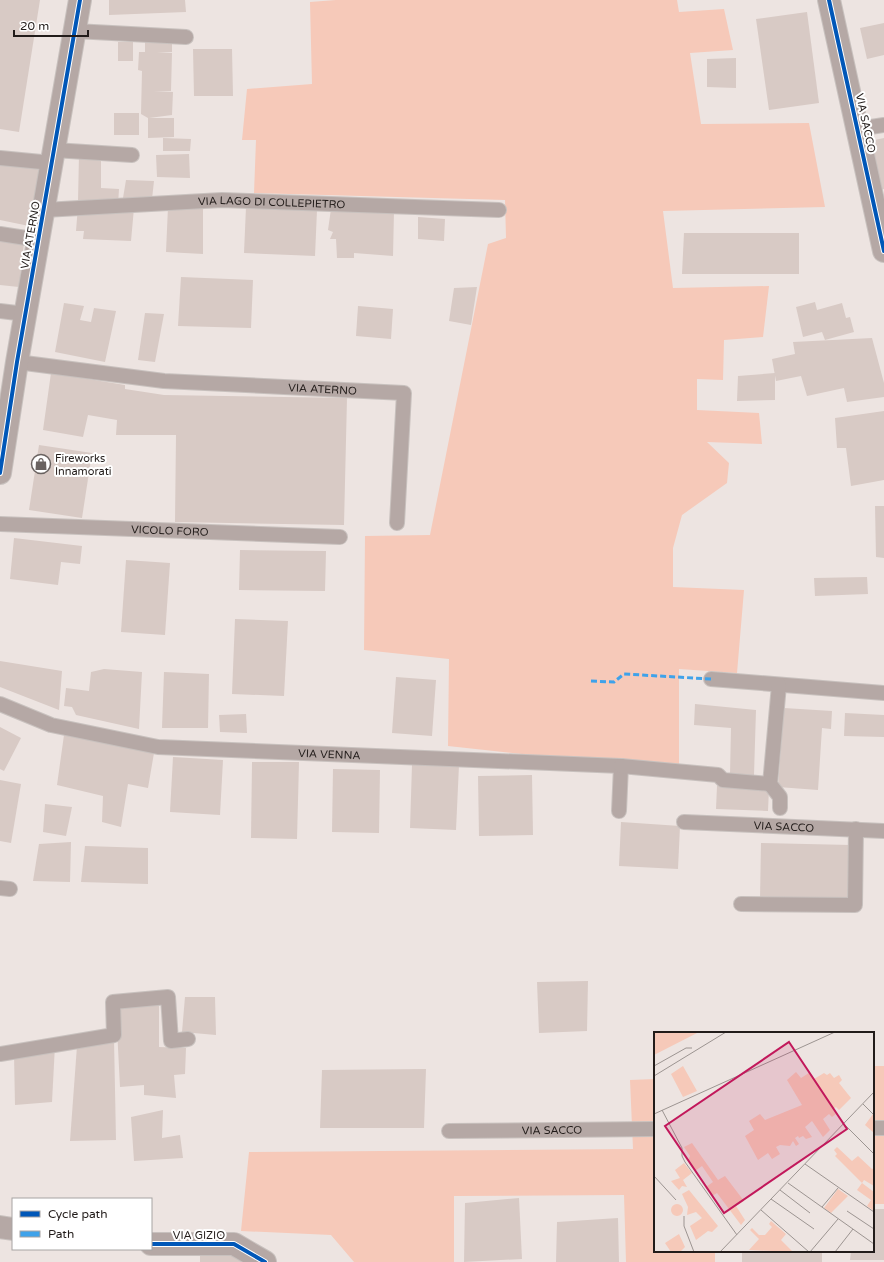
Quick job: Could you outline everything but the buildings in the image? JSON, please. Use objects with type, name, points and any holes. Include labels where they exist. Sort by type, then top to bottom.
[{"type":"street","name":"VIA ATERNO","points":[[0,473],[25,314],[80,0]]},
{"type":"street","name":"VIA SACCO","points":[[829,0],[884,251]]},
{"type":"street","points":[[0,1227],[12,1229]]},
{"type":"street","name":"VIA GIZIO","points":[[152,1244],[234,1244],[265,1262]]},
{"type":"lane","points":[[75,31],[186,37]]},
{"type":"lane","name":"VIA SACCO","points":[[858,129],[884,125]]},
{"type":"lane","points":[[0,158],[132,155]]},
{"type":"lane","name":"VIA LAGO DI COLLEPIETRO","points":[[44,210],[222,200],[499,210]]},
{"type":"lane","points":[[0,234],[39,240]]},
{"type":"lane","points":[[0,311],[25,314]]},
{"type":"lane","name":"VIA ATERNO","points":[[17,362],[164,381],[404,393],[398,523]]},
{"type":"lane","name":"VICOLO FORO","points":[[0,524],[340,537]]},
{"type":"lane","points":[[711,679],[884,693]]},
{"type":"lane","points":[[779,684],[770,784],[780,797],[780,808]]},
{"type":"lane","name":"VIA VENNA","points":[[0,704],[58,727],[158,747],[621,766],[718,776],[723,780],[770,784]]},
{"type":"lane","points":[[619,811],[621,766]]},
{"type":"lane","name":"VIA SACCO","points":[[684,822],[884,831]]},
{"type":"lane","points":[[741,904],[855,905],[856,829]]},
{"type":"lane","points":[[0,1054],[114,1036],[113,1002],[168,997],[171,1041],[188,1039]]},
{"type":"lane","name":"VIA SACCO","points":[[449,1131],[654,1129]]},
{"type":"shaded area","points":[[336,0],[677,0],[679,12],[724,9],[733,50],[690,53],[701,124],[809,123],[825,207],[663,211],[673,288],[769,286],[763,337],[724,340],[723,380],[697,379],[697,410],[759,413],[762,444],[707,442],[729,463],[727,483],[682,515],[673,548],[673,587],[744,590],[737,673],[679,669],[679,768],[588,761],[448,746],[449,659],[364,650],[365,536],[430,535],[488,244],[506,238],[505,200],[254,193],[256,140],[242,140],[247,89],[312,84],[310,2]]},
{"type":"shaded area","points":[[874,1066],[884,1066],[884,1204],[874,1204]]},
{"type":"shaded area","points":[[654,1079],[654,1252],[715,1252],[715,1262],[626,1262],[624,1195],[454,1196],[454,1262],[354,1262],[331,1235],[241,1231],[249,1152],[633,1149],[630,1080]]},
{"type":"marked path","points":[[591,681],[614,682],[624,674],[711,679]]},
{"type":"cycle path","points":[[0,473],[17,362],[80,0]]},
{"type":"cycle path","points":[[829,0],[884,251]]},
{"type":"cycle path","points":[[152,1244],[234,1244],[265,1262]]},
{"type":"place","name":"Fireworks Innamorati","points":[[41,464]]}]
